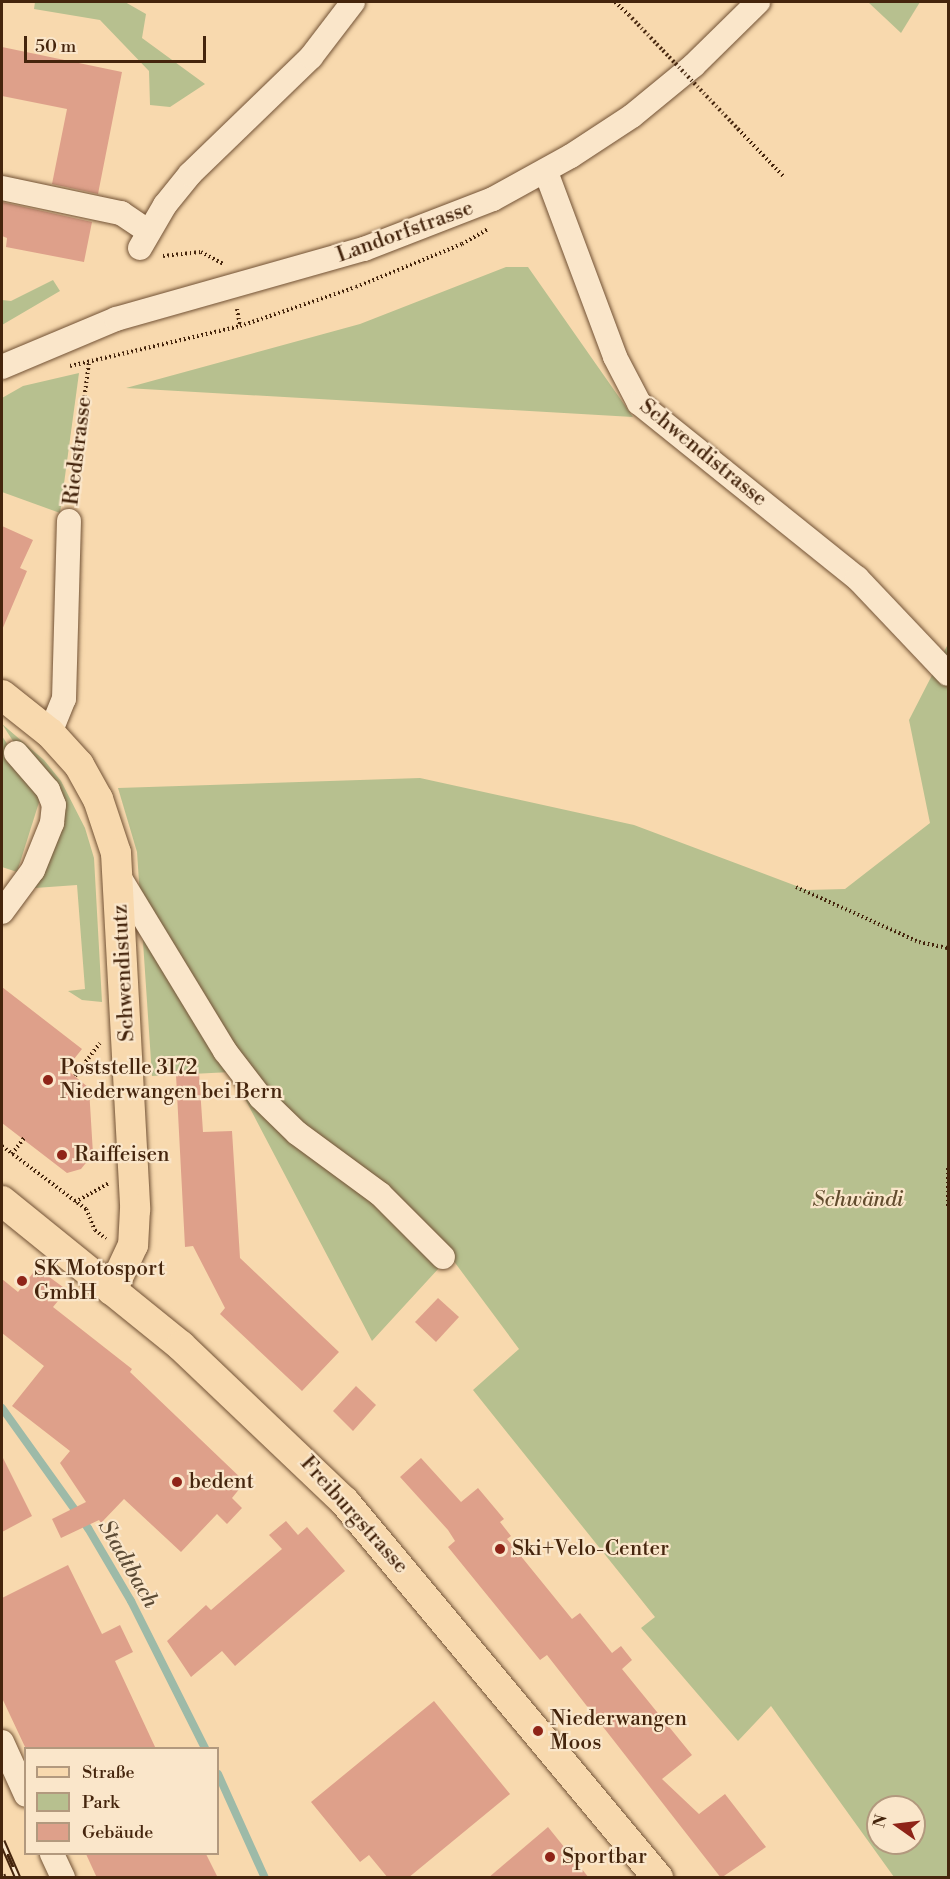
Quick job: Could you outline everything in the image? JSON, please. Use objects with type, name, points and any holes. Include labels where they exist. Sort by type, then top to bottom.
[{"type":"main road","name":"Schwendistutz","points":[[2,695],[55,724],[98,799],[113,839],[118,874],[135,1228],[129,1257],[112,1290]]},
{"type":"main road","name":"Freiburgstrasse","points":[[2,1202],[181,1346],[345,1501],[658,1878]]},
{"type":"street","points":[[2,188],[121,213],[144,239],[190,174],[311,57],[353,2]]},
{"type":"street","name":"Landorfstrasse","points":[[2,367],[58,341],[146,309],[427,227],[546,172],[659,95],[758,2]]},
{"type":"street","name":"Schwendistrasse","points":[[546,172],[615,357],[639,403],[857,578],[948,674]]},
{"type":"street","name":"Riedstrasse","points":[[55,724],[69,520]]},
{"type":"street","points":[[2,912],[33,870],[52,823],[54,805],[48,790],[16,753]]},
{"type":"street","points":[[118,874],[225,1051],[261,1098],[297,1133],[380,1194],[443,1257]]},
{"type":"street","points":[[2,1743],[24,1791]]},
{"type":"street","points":[[52,1855],[63,1878]]},
{"type":"path","points":[[615,2],[783,176]]},
{"type":"path","points":[[59,368],[89,363],[240,326],[356,287],[462,244],[492,226]]},
{"type":"path","points":[[144,239],[140,255],[145,258],[206,253],[228,269]]},
{"type":"path","points":[[236,304],[240,326]]},
{"type":"path","name":"Riedstrasse","points":[[69,520],[89,363]]},
{"type":"path","points":[[796,887],[919,942],[948,948]]},
{"type":"path","points":[[75,1076],[102,1040],[108,1039]]},
{"type":"path","points":[[12,1154],[24,1137]]},
{"type":"path","points":[[2,1146],[89,1212],[95,1230]]},
{"type":"path","points":[[948,1168],[948,1206]]},
{"type":"path","points":[[75,1202],[106,1185]]},
{"type":"green space","points":[[35,2],[125,2],[146,14],[142,38],[205,84],[170,107],[150,105],[149,71],[100,20],[34,9]]},
{"type":"green space","points":[[868,2],[920,2],[901,33]]},
{"type":"green space","points":[[506,267],[528,267],[633,417],[126,388],[360,324]]},
{"type":"green space","points":[[53,280],[60,291],[2,325],[2,300],[11,301]]},
{"type":"green space","points":[[79,373],[60,513],[2,492],[2,398],[23,386]]},
{"type":"green space","name":"Schwändi","points":[[948,644],[948,1877],[894,1877],[878,1855],[926,1855],[926,1795],[866,1795],[866,1838],[771,1706],[738,1741],[641,1628],[655,1617],[473,1390],[519,1349],[450,1256],[372,1341],[231,1072],[152,1076],[137,852],[118,788],[420,778],[634,825],[807,890],[845,889],[930,823],[909,720]]},
{"type":"green space","points":[[2,724],[44,760],[61,781],[85,828],[94,858],[102,1002],[82,1000],[68,991],[85,989],[77,885],[35,888],[31,885],[59,812]]},
{"type":"green space","points":[[2,736],[41,796],[17,872],[2,867]]},
{"type":"building","points":[[2,47],[122,72],[98,194],[52,184],[67,109],[2,96]]},
{"type":"building","points":[[2,202],[92,222],[84,262],[6,247],[7,238],[2,236]]},
{"type":"building","points":[[2,526],[33,540],[20,568],[27,571],[2,630]]},
{"type":"building","points":[[2,987],[82,1049],[66,1069],[89,1088],[93,1154],[81,1169],[67,1173],[2,1123]]},
{"type":"building","points":[[199,1073],[203,1132],[232,1131],[240,1258],[339,1352],[302,1391],[220,1314],[225,1308],[193,1246],[185,1247],[176,1075]]},
{"type":"building","points":[[37,1268],[67,1290],[53,1307],[132,1369],[130,1372],[245,1482],[232,1498],[242,1508],[227,1524],[217,1514],[181,1552],[124,1499],[101,1523],[99,1520],[61,1538],[52,1519],[86,1502],[60,1463],[70,1451],[12,1406],[44,1366],[2,1333],[2,1279],[18,1292]]},
{"type":"building","points":[[438,1298],[459,1317],[436,1342],[415,1322]]},
{"type":"building","points":[[356,1386],[376,1405],[353,1431],[333,1411]]},
{"type":"building","points":[[2,1456],[32,1516],[2,1532]]},
{"type":"building","points":[[421,1458],[461,1502],[478,1488],[504,1519],[500,1522],[511,1536],[507,1539],[572,1619],[580,1613],[612,1653],[621,1646],[632,1660],[622,1669],[692,1755],[662,1779],[699,1814],[725,1794],[766,1847],[721,1878],[547,1655],[540,1660],[448,1547],[455,1541],[448,1530],[400,1477]]},
{"type":"building","points":[[286,1521],[298,1535],[307,1527],[345,1571],[235,1666],[222,1651],[191,1677],[167,1641],[206,1605],[211,1610],[282,1549],[269,1535]]},
{"type":"building","points":[[68,1565],[102,1634],[120,1625],[133,1652],[115,1661],[155,1747],[25,1747],[2,1698],[2,1598]]},
{"type":"building","points":[[434,1701],[510,1794],[408,1878],[388,1878],[369,1855],[360,1862],[311,1802]]},
{"type":"building","points":[[548,1827],[589,1878],[488,1878]]},
{"type":"building","points":[[86,1855],[206,1855],[218,1878],[97,1878]]},
{"type":"waterway","name":"Stadtbach","points":[[2,1408],[88,1528],[131,1601],[204,1747]]},
{"type":"waterway","name":"Stadtbach","points":[[219,1776],[265,1878]]},
{"type":"railway","points":[[2,1841],[18,1878]]},
{"type":"railway","points":[[2,1874],[3,1878]]},
{"type":"place","name":"Poststelle 3172 Niederwangen bei Bern","points":[[48,1080]]},
{"type":"place","name":"Raiffeisen","points":[[62,1155]]},
{"type":"place","name":"SK Motosport GmbH","points":[[22,1281]]},
{"type":"place","name":"bedent","points":[[177,1482]]},
{"type":"place","name":"Ski+Velo-Center","points":[[500,1549]]},
{"type":"place","name":"Niederwangen Moos","points":[[538,1731]]},
{"type":"place","name":"Sportbar","points":[[550,1857]]}]
